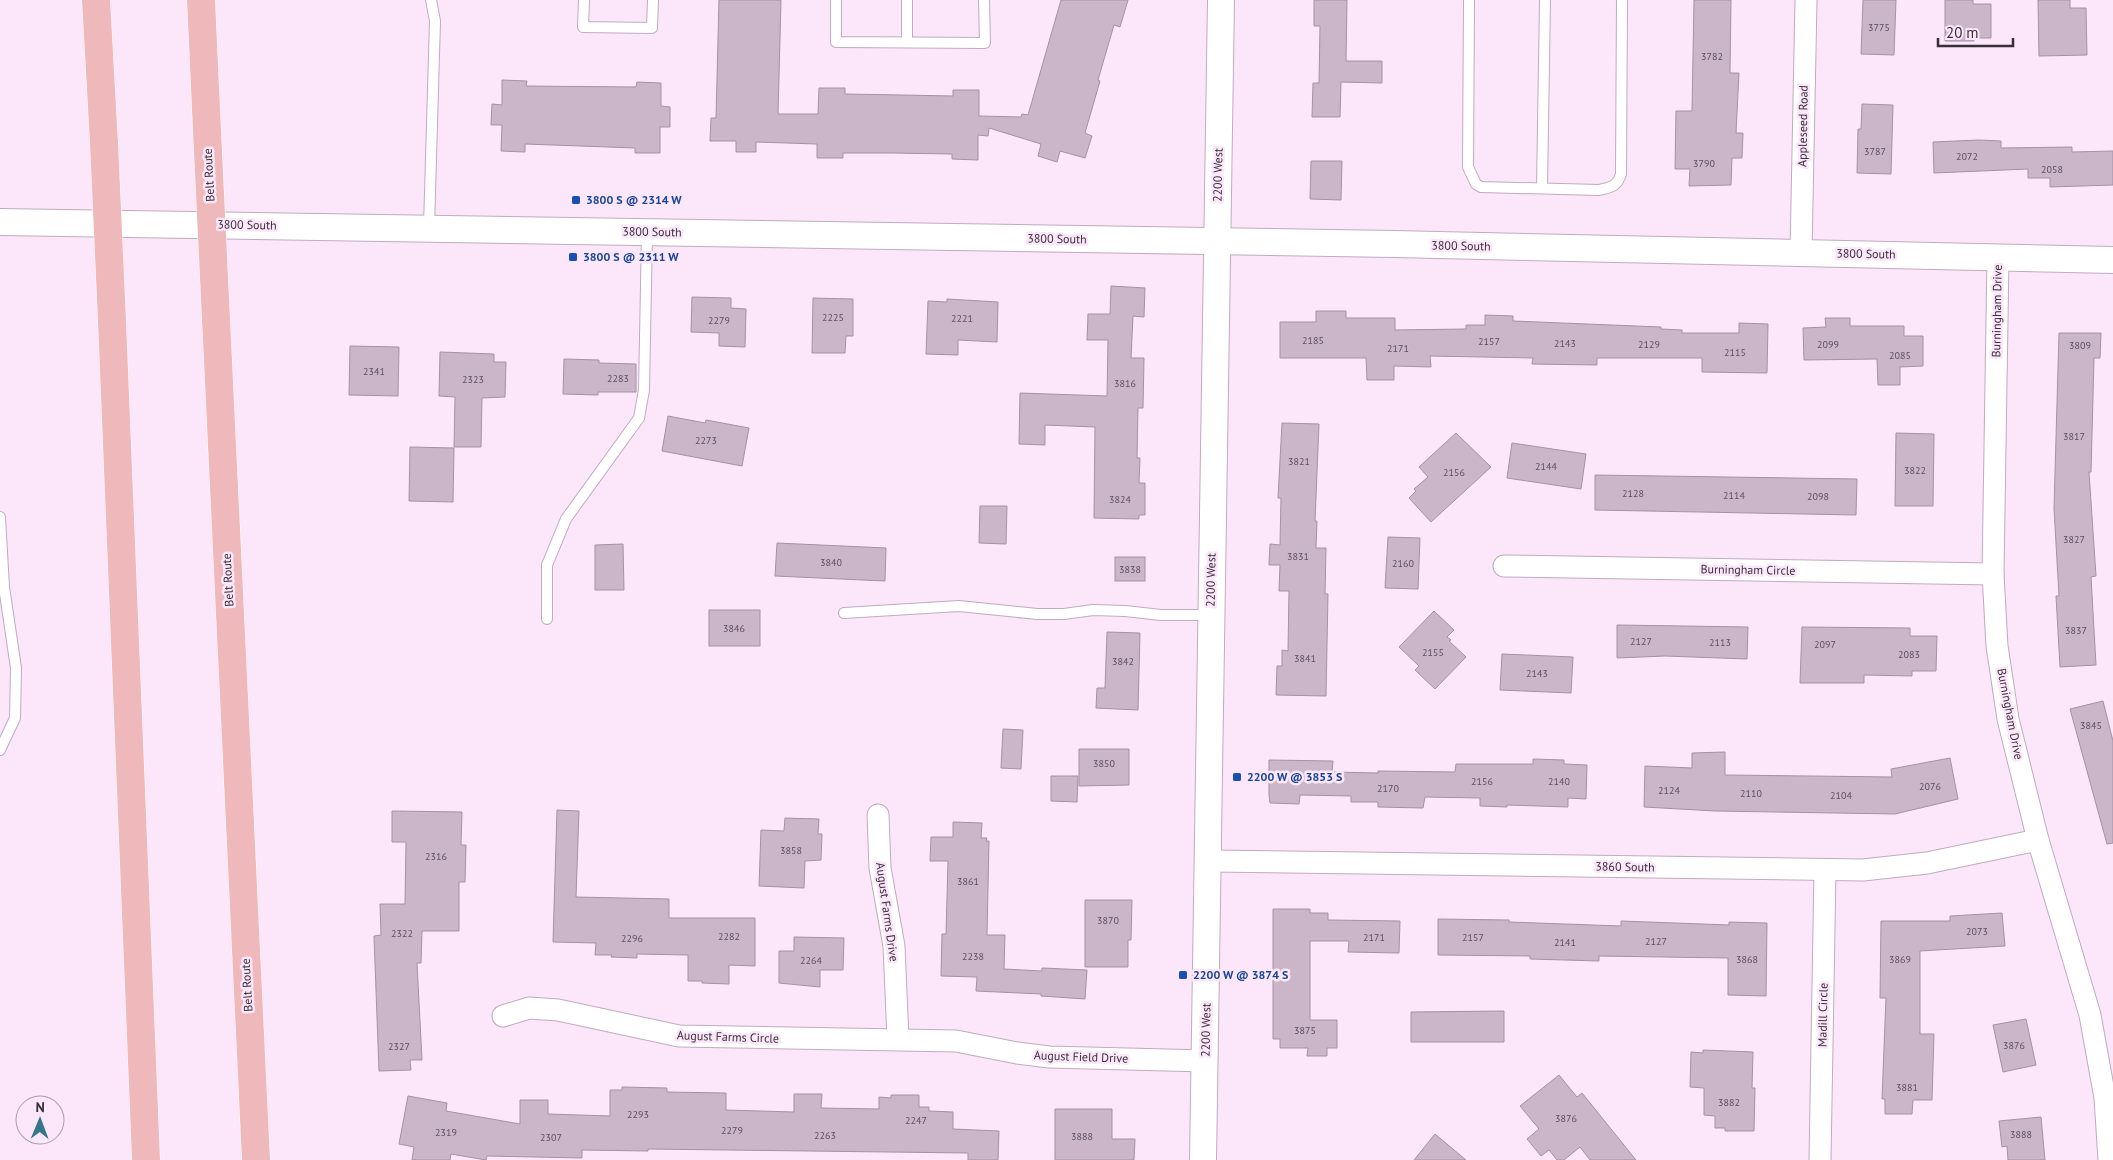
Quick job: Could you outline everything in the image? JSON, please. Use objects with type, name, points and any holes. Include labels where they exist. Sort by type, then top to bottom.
[{"type":"highway","points":[[96,0],[112,321],[146,1160]]},
{"type":"highway","name":"Belt Route","points":[[201,0],[256,1160]]},
{"type":"street","name":"2200 West","points":[[1203,1160],[1221,0]]},
{"type":"street","name":"Appleseed Road","points":[[1801,253],[1806,0]]},
{"type":"street","name":"3800 South","points":[[0,222],[1216,242],[2113,260]]},
{"type":"street","name":"Burningham Drive","points":[[1998,257],[1993,574],[1997,646],[2008,718],[2038,840],[2090,1015],[2105,1098],[2109,1160]]},
{"type":"street","name":"Burningham Circle","points":[[1504,566],[1993,574]]},
{"type":"street","name":"August Farms Drive","points":[[878,815],[880,868],[894,946],[898,1039]]},
{"type":"street","name":"3860 South","points":[[1209,861],[1863,870],[1927,863],[2038,840]]},
{"type":"street","name":"Madill Circle","points":[[1820,1160],[1825,870]]},
{"type":"street","name":"August Farms Circle","points":[[503,1016],[529,1008],[558,1010],[644,1030],[698,1038],[898,1039]]},
{"type":"street","name":"August Field Drive","points":[[898,1039],[956,1041],[1017,1054],[1048,1057],[1206,1060]]},
{"type":"lane","points":[[429,228],[435,21],[430,0]]},
{"type":"lane","points":[[584,0],[583,27],[652,28],[653,0]]},
{"type":"lane","points":[[836,0],[836,42],[985,42],[984,0]]},
{"type":"lane","points":[[907,0],[907,42]]},
{"type":"lane","points":[[1469,0],[1468,167],[1476,184],[1481,187],[1599,190],[1614,186],[1618,183],[1621,174],[1622,0]]},
{"type":"lane","points":[[1542,188],[1545,0]]},
{"type":"lane","points":[[547,619],[547,566],[566,519],[639,418],[644,390],[647,232]]},
{"type":"lane","points":[[0,517],[4,587],[16,668],[15,718],[0,750]]},
{"type":"lane","points":[[844,613],[959,606],[1037,614],[1064,614],[1092,610],[1161,615],[1211,615]]},
{"type":"building","points":[[719,0],[781,0],[778,114],[818,114],[819,88],[845,88],[845,94],[953,96],[953,90],[979,90],[979,116],[1021,117],[1022,114],[1028,115],[1061,0],[1128,0],[1120,27],[1114,25],[1098,80],[1100,81],[1085,133],[1092,136],[1085,158],[1060,151],[1057,162],[1038,156],[1041,144],[989,128],[988,136],[978,135],[978,160],[952,159],[952,154],[892,153],[843,153],[843,158],[817,158],[817,144],[756,142],[756,152],[736,152],[736,141],[710,141],[711,118],[716,118]]},
{"type":"building","points":[[1314,0],[1347,0],[1346,61],[1382,61],[1382,83],[1341,82],[1340,117],[1312,117],[1313,83],[1319,83],[1320,26],[1314,26]]},
{"type":"building","points":[[1694,0],[1731,0],[1730,73],[1739,73],[1736,133],[1743,133],[1742,158],[1732,158],[1731,185],[1689,186],[1690,169],[1675,169],[1676,111],[1692,111]]},
{"type":"building","points":[[1863,0],[1896,0],[1894,55],[1861,54]]},
{"type":"building","points":[[1945,0],[1973,0],[1973,4],[1991,4],[1991,38],[1973,38],[1974,41],[1945,41]]},
{"type":"building","points":[[2038,0],[2070,0],[2070,8],[2086,8],[2087,55],[2039,56]]},
{"type":"building","points":[[502,80],[527,81],[526,86],[636,87],[637,82],[661,83],[661,106],[670,107],[670,127],[660,127],[660,153],[635,153],[635,148],[525,144],[525,152],[501,151],[502,125],[491,125],[492,104],[502,105]]},
{"type":"building","points":[[1862,104],[1893,105],[1891,174],[1857,173],[1858,129],[1861,129]]},
{"type":"building","points":[[2001,141],[2001,148],[2072,147],[2072,152],[2113,151],[2113,185],[2050,187],[2050,178],[2028,178],[2028,169],[1934,173],[1933,142]]},
{"type":"building","points":[[1311,161],[1342,161],[1341,200],[1310,199]]},
{"type":"building","points":[[1111,286],[1145,288],[1144,317],[1133,316],[1131,358],[1144,358],[1143,408],[1138,408],[1137,458],[1140,458],[1139,483],[1145,483],[1145,515],[1139,515],[1139,519],[1094,518],[1095,427],[1045,425],[1045,445],[1019,444],[1020,393],[1107,396],[1108,340],[1087,340],[1088,314],[1110,314]]},
{"type":"building","points":[[692,297],[731,298],[731,308],[746,309],[745,347],[719,346],[719,333],[691,332]]},
{"type":"building","points":[[813,298],[853,299],[853,336],[846,336],[845,353],[812,353]]},
{"type":"building","points":[[947,299],[998,302],[997,342],[958,340],[958,355],[926,354],[928,301],[947,302]]},
{"type":"building","points":[[1316,311],[1346,311],[1346,318],[1395,318],[1395,330],[1466,329],[1466,325],[1485,325],[1485,315],[1513,316],[1513,321],[1661,327],[1661,329],[1682,330],[1682,333],[1739,333],[1739,323],[1768,324],[1767,373],[1702,372],[1702,358],[1597,358],[1597,365],[1532,364],[1533,358],[1430,356],[1431,367],[1394,366],[1394,380],[1367,380],[1366,358],[1280,358],[1280,322],[1316,322]]},
{"type":"building","points":[[1825,318],[1850,318],[1850,326],[1904,326],[1904,336],[1923,336],[1923,366],[1900,367],[1900,385],[1878,385],[1877,359],[1804,360],[1803,328],[1826,327]]},
{"type":"building","points":[[2059,333],[2101,333],[2100,358],[2094,358],[2091,472],[2089,472],[2096,576],[2091,577],[2096,665],[2060,667],[2056,596],[2059,596],[2054,508]]},
{"type":"building","points":[[350,346],[399,347],[398,396],[349,395]]},
{"type":"building","points":[[440,352],[494,354],[494,362],[506,362],[505,397],[482,398],[481,447],[454,447],[455,397],[439,396]]},
{"type":"building","points":[[564,359],[599,360],[599,363],[636,364],[636,392],[598,392],[598,395],[563,394]]},
{"type":"building","points":[[668,416],[705,423],[706,420],[749,428],[742,466],[662,451]]},
{"type":"building","points":[[1282,423],[1319,424],[1315,521],[1317,521],[1316,548],[1326,548],[1325,594],[1328,594],[1326,696],[1276,695],[1277,666],[1282,666],[1282,650],[1288,651],[1289,591],[1279,591],[1280,565],[1269,565],[1270,544],[1280,545],[1281,498],[1278,498]]},
{"type":"building","points":[[1456,433],[1491,467],[1431,522],[1409,498],[1416,491],[1414,489],[1428,477],[1419,467]]},
{"type":"building","points":[[1896,433],[1934,434],[1933,506],[1895,506]]},
{"type":"building","points":[[1512,443],[1586,454],[1581,489],[1507,478]]},
{"type":"building","points":[[410,447],[454,448],[453,502],[409,501]]},
{"type":"building","points":[[1595,475],[1857,479],[1856,515],[1595,510]]},
{"type":"building","points":[[980,506],[1007,506],[1006,544],[979,543]]},
{"type":"building","points":[[1388,537],[1420,538],[1418,589],[1385,588]]},
{"type":"building","points":[[777,543],[886,548],[885,581],[775,576]]},
{"type":"building","points":[[623,544],[624,590],[595,590],[595,545]]},
{"type":"building","points":[[1115,557],[1145,557],[1145,581],[1115,581]]},
{"type":"building","points":[[709,610],[760,610],[760,646],[709,646]]},
{"type":"building","points":[[1434,611],[1454,630],[1447,637],[1466,657],[1435,689],[1415,670],[1419,666],[1399,647]]},
{"type":"building","points":[[1617,625],[1748,627],[1747,659],[1665,656],[1617,658]]},
{"type":"building","points":[[1802,627],[1910,628],[1910,636],[1937,636],[1936,671],[1912,671],[1912,676],[1864,675],[1864,683],[1800,683]]},
{"type":"building","points":[[1107,632],[1140,633],[1138,710],[1096,708],[1097,688],[1105,688]]},
{"type":"building","points":[[1502,654],[1573,657],[1571,693],[1500,690]]},
{"type":"building","points":[[2103,701],[2113,741],[2113,843],[2107,844],[2070,709]]},
{"type":"building","points":[[1003,729],[1023,730],[1021,769],[1001,768]]},
{"type":"building","points":[[1079,749],[1129,749],[1129,785],[1079,786]]},
{"type":"building","points":[[1725,752],[1725,775],[1892,777],[1891,769],[1950,758],[1958,799],[1895,814],[1715,811],[1644,807],[1645,766],[1692,768],[1692,753]]},
{"type":"building","points":[[1533,759],[1564,760],[1564,764],[1587,765],[1586,799],[1568,798],[1568,807],[1480,806],[1480,798],[1425,797],[1423,808],[1378,807],[1378,802],[1351,802],[1351,796],[1300,795],[1299,804],[1270,803],[1269,760],[1333,761],[1332,772],[1378,773],[1378,771],[1455,772],[1456,764],[1533,764]]},
{"type":"building","points":[[1051,776],[1078,776],[1077,802],[1051,801]]},
{"type":"building","points":[[557,810],[579,811],[576,897],[669,899],[669,918],[755,918],[755,966],[729,965],[729,984],[702,983],[702,981],[688,981],[688,955],[637,954],[637,958],[611,957],[612,955],[595,955],[596,943],[553,942]]},
{"type":"building","points":[[392,811],[462,812],[461,845],[466,845],[465,882],[459,882],[459,931],[422,931],[421,963],[417,963],[422,1060],[410,1060],[411,1070],[379,1071],[374,936],[381,935],[380,904],[405,904],[406,842],[392,842]]},
{"type":"building","points":[[785,818],[819,819],[818,834],[822,834],[821,860],[805,861],[804,888],[759,886],[761,830],[784,831]]},
{"type":"building","points":[[953,822],[982,823],[981,838],[987,838],[986,841],[989,841],[987,935],[1005,935],[1004,969],[1042,971],[1042,968],[1087,970],[1085,999],[1041,996],[1041,994],[976,991],[977,977],[941,976],[942,934],[946,934],[948,861],[930,861],[931,837],[953,837]]},
{"type":"building","points":[[1085,900],[1132,900],[1131,940],[1128,940],[1128,967],[1085,967]]},
{"type":"building","points":[[1273,909],[1310,909],[1310,913],[1328,913],[1328,920],[1400,921],[1399,953],[1348,952],[1349,941],[1310,941],[1310,1020],[1337,1020],[1337,1048],[1327,1048],[1327,1056],[1307,1056],[1308,1048],[1280,1048],[1280,1039],[1273,1039]]},
{"type":"building","points":[[2002,913],[2005,946],[1920,951],[1920,1034],[1934,1034],[1932,1100],[1913,1100],[1912,1114],[1885,1114],[1885,1099],[1882,1099],[1886,998],[1880,998],[1881,921],[1950,921],[1950,916]]},
{"type":"building","points":[[1438,919],[1509,920],[1509,922],[1621,926],[1621,921],[1729,925],[1729,922],[1767,923],[1766,996],[1728,995],[1728,958],[1599,956],[1599,961],[1530,959],[1530,956],[1438,955]]},
{"type":"building","points":[[794,937],[844,938],[843,970],[820,970],[820,987],[779,983],[779,951],[794,951]]},
{"type":"building","points":[[1504,1011],[1504,1042],[1411,1042],[1411,1012]]},
{"type":"building","points":[[2026,1019],[2036,1065],[2003,1072],[1993,1025]]},
{"type":"building","points":[[1703,1050],[1753,1052],[1752,1088],[1755,1088],[1754,1131],[1725,1131],[1725,1128],[1715,1128],[1715,1116],[1704,1115],[1704,1088],[1690,1087],[1691,1052],[1703,1053]]},
{"type":"building","points":[[1559,1075],[1577,1097],[1582,1093],[1636,1160],[1590,1160],[1580,1147],[1564,1160],[1557,1160],[1549,1150],[1541,1156],[1527,1139],[1539,1129],[1520,1106]]},
{"type":"building","points":[[622,1087],[667,1088],[667,1092],[726,1093],[726,1110],[794,1112],[794,1094],[822,1094],[821,1108],[879,1109],[879,1097],[891,1098],[891,1095],[919,1095],[919,1107],[929,1107],[929,1111],[953,1112],[953,1129],[999,1131],[998,1160],[968,1160],[968,1153],[648,1149],[648,1151],[582,1150],[582,1158],[487,1156],[486,1160],[451,1154],[450,1160],[412,1160],[414,1147],[399,1144],[408,1096],[447,1103],[446,1111],[520,1124],[520,1100],[548,1100],[548,1114],[610,1116],[610,1090],[622,1090]]},
{"type":"building","points":[[1055,1109],[1112,1109],[1112,1139],[1135,1139],[1134,1160],[1055,1160]]},
{"type":"building","points":[[2041,1117],[2045,1160],[2008,1160],[2007,1146],[2002,1147],[1999,1121]]},
{"type":"building","points":[[1435,1134],[1466,1160],[1414,1160]]},
{"type":"place","name":"3800 S @ 2314 W","points":[[576,200]]},
{"type":"place","name":"3800 S @ 2311 W","points":[[573,257]]},
{"type":"place","name":"2200 W @ 3853 S","points":[[1237,777]]},
{"type":"place","name":"2200 W @ 3874 S","points":[[1183,975]]}]
